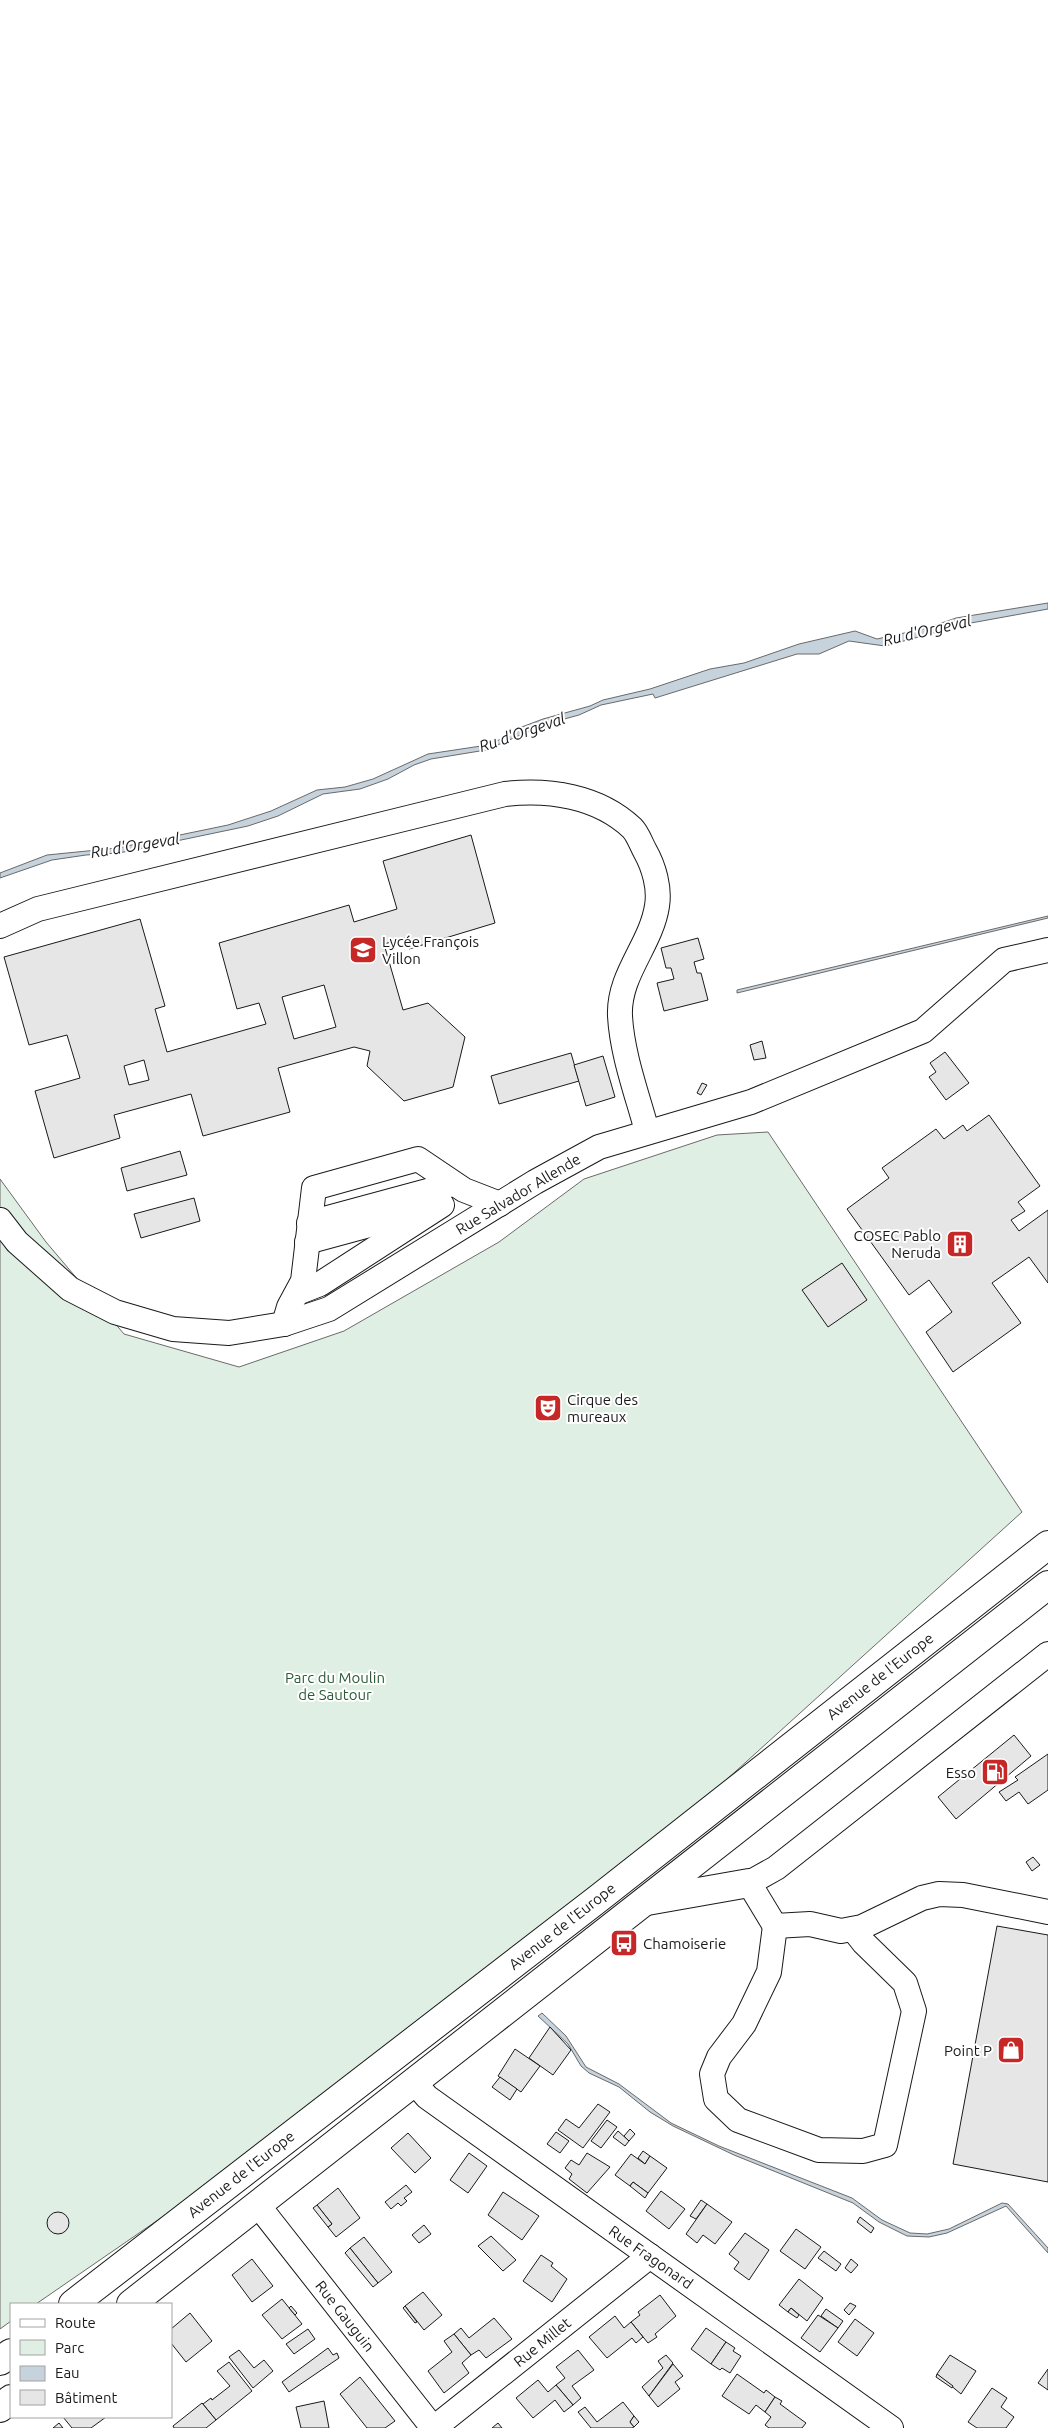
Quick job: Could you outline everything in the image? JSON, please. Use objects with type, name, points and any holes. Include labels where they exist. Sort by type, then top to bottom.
[{"type":"main road","name":"Avenue de l'Europe","points":[[74,2303],[599,1898],[1048,1545]]},
{"type":"main road","name":"Avenue de l'Europe","points":[[132,2303],[1048,1585]]},
{"type":"main road","points":[[643,1902],[749,1883]]},
{"type":"main road","points":[[0,2408],[10,2400]]},
{"type":"street","points":[[0,926],[38,909],[504,794],[528,791],[584,800],[607,810],[633,829],[651,862],[656,884],[657,906],[645,938],[627,976],[620,1016],[627,1054],[647,1131]]},
{"type":"street","name":"Rue Salvador Allende","points":[[0,1220],[17,1242],[70,1289],[115,1312],[173,1329],[211,1332],[230,1333],[284,1324],[330,1309],[500,1204],[599,1146],[751,1102],[923,1031],[1004,960],[1048,950]]},
{"type":"street","points":[[309,1224],[451,1182],[500,1204]]},
{"type":"street","points":[[297,1293],[320,1284],[442,1205],[451,1182]]},
{"type":"street","points":[[309,1224],[442,1205]]},
{"type":"street","points":[[284,1324],[289,1307],[303,1281],[309,1224]]},
{"type":"street","points":[[853,1929],[864,1943],[906,1983],[914,2011],[885,2145],[863,2151],[819,2150],[738,2120],[716,2099],[712,2074],[719,2057],[744,2024],[769,1972],[775,1926],[749,1883],[776,1868],[1048,1654]]},
{"type":"street","points":[[775,1926],[810,1924],[841,1931],[853,1929],[862,1927],[922,1898],[939,1894],[963,1895],[1048,1912]]},
{"type":"street","name":"Rue Fragonard","points":[[414,2082],[427,2097],[891,2428]]},
{"type":"street","name":"Rue Gauguin","points":[[257,2204],[433,2428]]},
{"type":"street","name":"Rue Millet","points":[[433,2428],[650,2256]]},
{"type":"green space","name":"Parc du Moulin de Sautour","points":[[768,1132],[1022,1512],[502,1983],[37,2303],[10,2303],[10,2322],[0,2329],[0,1179],[46,1242],[124,1334],[239,1367],[344,1331],[499,1242],[584,1179],[717,1135]]},
{"type":"water","name":"Ru d'Orgeval","points":[[1048,603],[1048,609],[971,623],[885,646],[849,641],[819,654],[797,654],[655,698],[653,694],[601,705],[579,715],[546,724],[486,750],[431,759],[414,765],[388,779],[360,789],[323,794],[278,816],[248,826],[119,853],[52,860],[0,878],[0,873],[47,855],[117,848],[228,825],[271,811],[317,790],[345,787],[373,779],[428,754],[481,746],[497,741],[519,728],[543,719],[590,706],[603,700],[650,689],[710,669],[744,663],[799,644],[855,631],[877,639],[927,628],[956,618]]},
{"type":"water","points":[[1048,916],[1048,918],[737,993],[737,990]]},
{"type":"water","points":[[542,2013],[566,2036],[586,2067],[619,2084],[671,2123],[719,2146],[852,2198],[882,2220],[910,2233],[927,2234],[949,2229],[1002,2203],[1008,2204],[1048,2248],[1048,2253],[1006,2206],[947,2233],[929,2237],[907,2236],[879,2222],[853,2203],[734,2155],[673,2126],[650,2112],[619,2087],[589,2073],[581,2066],[568,2044],[538,2016]]},
{"type":"building","name":"Lycée François Villon","points":[[471,835],[495,923],[409,949],[405,938],[384,944],[403,1010],[428,1003],[465,1037],[453,1087],[404,1101],[367,1066],[370,1051],[354,1047],[278,1068],[290,1112],[203,1136],[191,1094],[114,1115],[120,1138],[54,1158],[35,1091],[80,1078],[67,1035],[29,1045],[4,957],[140,919],[165,1006],[155,1009],[167,1052],[266,1024],[259,1003],[237,1009],[219,943],[349,905],[354,922],[397,909],[383,861]],"holes":[[[324,985],[336,1027],[294,1039],[282,997]],[[144,1060],[149,1080],[129,1085],[124,1066]]]},
{"type":"building","points":[[698,938],[704,959],[694,962],[697,973],[701,973],[708,1000],[664,1011],[657,983],[674,979],[671,968],[666,968],[661,948]]},
{"type":"building","points":[[762,1041],[766,1058],[754,1060],[750,1045]]},
{"type":"building","points":[[945,1052],[969,1083],[946,1100],[929,1077],[936,1072],[930,1063]]},
{"type":"building","points":[[571,1053],[579,1081],[499,1104],[491,1076]]},
{"type":"building","points":[[603,1056],[615,1097],[586,1106],[574,1065]]},
{"type":"building","points":[[702,1083],[707,1085],[701,1095],[697,1093]]},
{"type":"building","name":"COSEC Pablo Neruda","points":[[989,1115],[1040,1186],[1018,1202],[1025,1211],[1011,1220],[1019,1231],[1048,1210],[1048,1283],[1029,1257],[992,1283],[1021,1323],[953,1372],[926,1332],[952,1312],[929,1280],[909,1295],[847,1209],[889,1178],[882,1168],[936,1129],[944,1139],[963,1125],[967,1131]]},
{"type":"building","points":[[180,1151],[187,1175],[127,1191],[121,1168]]},
{"type":"building","points":[[194,1198],[200,1221],[141,1238],[134,1214]]},
{"type":"building","points":[[842,1263],[867,1300],[828,1327],[802,1290]]},
{"type":"building","points":[[1014,1735],[1031,1756],[956,1819],[938,1797]]},
{"type":"building","points":[[1048,1754],[1048,1790],[1028,1804],[1019,1792],[1006,1801],[999,1792],[1018,1780],[1015,1777]]},
{"type":"building","points":[[1033,1857],[1040,1865],[1032,1871],[1026,1862]]},
{"type":"building","name":"Point P","points":[[997,1926],[1048,1935],[1048,2182],[953,2164]]},
{"type":"building","points":[[550,2027],[571,2050],[553,2075],[529,2058]]},
{"type":"building","points":[[515,2049],[540,2066],[521,2092],[498,2076]]},
{"type":"building","points":[[500,2077],[517,2089],[510,2100],[492,2087]]},
{"type":"building","points":[[598,2104],[610,2112],[583,2148],[558,2130],[566,2119],[579,2128]]},
{"type":"building","points":[[607,2120],[617,2127],[601,2148],[591,2141]]},
{"type":"building","points":[[630,2129],[635,2134],[629,2141],[624,2136]]},
{"type":"building","points":[[618,2131],[629,2141],[625,2146],[613,2137]]},
{"type":"building","points":[[556,2132],[569,2141],[560,2153],[547,2144]]},
{"type":"building","points":[[408,2133],[431,2158],[415,2173],[391,2148]]},
{"type":"building","points":[[643,2151],[650,2156],[645,2164],[638,2158]]},
{"type":"building","points":[[469,2153],[487,2166],[468,2193],[450,2180]]},
{"type":"building","points":[[587,2153],[610,2167],[587,2193],[569,2179],[572,2174],[565,2168],[571,2160],[579,2165]]},
{"type":"building","points":[[631,2154],[645,2164],[650,2156],[667,2168],[648,2193],[633,2182],[630,2186],[615,2175]]},
{"type":"building","points":[[633,2182],[648,2193],[645,2198],[630,2186]]},
{"type":"building","points":[[406,2185],[412,2192],[404,2198],[407,2201],[401,2206],[398,2203],[391,2209],[385,2202]]},
{"type":"building","points":[[338,2188],[360,2218],[336,2237],[328,2227],[332,2224],[317,2205]]},
{"type":"building","points":[[661,2191],[685,2209],[669,2229],[646,2211]]},
{"type":"building","points":[[503,2192],[539,2216],[522,2240],[488,2215]]},
{"type":"building","points":[[701,2200],[707,2204],[696,2219],[690,2216]]},
{"type":"building","points":[[707,2204],[732,2222],[715,2244],[703,2235],[697,2243],[686,2234]]},
{"type":"building","points":[[317,2205],[332,2224],[328,2227],[313,2208]]},
{"type":"building","points":[[58,2212],[66,2215],[69,2223],[66,2231],[58,2234],[50,2231],[47,2223],[50,2215]]},
{"type":"building","points":[[860,2217],[874,2228],[871,2233],[857,2222]]},
{"type":"building","points":[[424,2225],[431,2234],[419,2243],[412,2235]]},
{"type":"building","points":[[796,2229],[821,2247],[805,2269],[780,2251]]},
{"type":"building","points":[[745,2233],[769,2250],[749,2280],[734,2269],[739,2262],[729,2254]]},
{"type":"building","points":[[491,2236],[516,2260],[503,2271],[478,2246]]},
{"type":"building","points":[[364,2237],[392,2272],[378,2283],[350,2248]]},
{"type":"building","points":[[350,2248],[378,2283],[373,2287],[345,2253]]},
{"type":"building","points":[[824,2251],[841,2264],[836,2271],[818,2258]]},
{"type":"building","points":[[541,2255],[553,2263],[551,2266],[567,2279],[552,2302],[523,2281]]},
{"type":"building","points":[[252,2259],[273,2286],[252,2302],[232,2275]]},
{"type":"building","points":[[851,2259],[858,2265],[851,2273],[845,2268]]},
{"type":"building","points":[[799,2279],[823,2298],[807,2321],[791,2308],[788,2312],[779,2305]]},
{"type":"building","points":[[423,2292],[442,2315],[424,2330],[405,2306]]},
{"type":"building","points":[[660,2295],[676,2316],[655,2334],[657,2337],[648,2343],[631,2322],[640,2315],[638,2312]]},
{"type":"building","points":[[282,2299],[302,2324],[282,2339],[262,2315]]},
{"type":"building","points":[[850,2303],[856,2306],[849,2315],[844,2310]]},
{"type":"building","points":[[291,2306],[297,2313],[295,2315],[289,2308]]},
{"type":"building","points":[[405,2306],[417,2322],[415,2323],[403,2308]]},
{"type":"building","points":[[791,2308],[799,2315],[797,2318],[788,2312]]},
{"type":"building","points":[[826,2309],[843,2321],[838,2328],[821,2316]]},
{"type":"building","points":[[190,2313],[212,2341],[186,2362],[172,2344],[172,2328]]},
{"type":"building","points":[[818,2315],[838,2328],[820,2352],[801,2338]]},
{"type":"building","points":[[615,2316],[624,2328],[631,2322],[643,2337],[636,2343],[632,2338],[607,2358],[589,2337]]},
{"type":"building","points":[[494,2318],[512,2339],[486,2358],[479,2350],[471,2355],[454,2334],[461,2328],[469,2338]]},
{"type":"building","points":[[855,2319],[874,2333],[857,2356],[838,2342]]},
{"type":"building","points":[[706,2328],[726,2342],[711,2364],[691,2349]]},
{"type":"building","points":[[308,2329],[315,2339],[294,2354],[286,2344]]},
{"type":"building","points":[[454,2334],[471,2355],[462,2363],[469,2373],[444,2393],[428,2371],[452,2352],[444,2341]]},
{"type":"building","points":[[726,2342],[735,2348],[733,2351],[741,2356],[730,2373],[722,2368],[720,2370],[711,2364]]},
{"type":"building","points":[[328,2348],[333,2355],[337,2353],[339,2358],[289,2392],[282,2382]]},
{"type":"building","points":[[239,2350],[254,2368],[264,2360],[273,2371],[253,2388],[229,2357]]},
{"type":"building","points":[[578,2350],[594,2370],[572,2386],[581,2398],[573,2405],[556,2385],[565,2378],[556,2367]]},
{"type":"building","points":[[666,2355],[673,2363],[649,2396],[642,2387],[663,2368],[658,2361]]},
{"type":"building","points":[[950,2355],[976,2371],[961,2394],[937,2374]]},
{"type":"building","points":[[229,2362],[252,2391],[216,2420],[203,2404],[211,2398],[212,2400],[230,2386],[217,2371]]},
{"type":"building","points":[[673,2364],[683,2376],[675,2382],[680,2389],[658,2407],[649,2396]]},
{"type":"building","points":[[1048,2369],[1048,2390],[1038,2383]]},
{"type":"building","points":[[737,2374],[764,2393],[766,2390],[775,2397],[765,2412],[756,2405],[749,2414],[722,2396]]},
{"type":"building","points":[[937,2374],[953,2386],[952,2388],[936,2377]]},
{"type":"building","points":[[360,2377],[395,2421],[385,2428],[367,2428],[340,2394]]},
{"type":"building","points":[[538,2380],[548,2392],[556,2385],[573,2405],[564,2412],[555,2400],[533,2418],[516,2398]]},
{"type":"building","points":[[992,2388],[1007,2398],[1001,2407],[1014,2417],[1006,2428],[977,2428],[968,2422]]},
{"type":"building","points":[[775,2397],[782,2401],[780,2404],[806,2423],[802,2428],[769,2428],[765,2425],[771,2417],[765,2412]]},
{"type":"building","points":[[324,2401],[329,2428],[301,2428],[296,2407]]},
{"type":"building","points":[[623,2402],[634,2416],[630,2422],[634,2427],[632,2428],[591,2428],[578,2412],[585,2407],[597,2422]]},
{"type":"building","points":[[202,2403],[216,2420],[206,2428],[174,2428],[173,2426]]},
{"type":"building","points":[[634,2416],[639,2422],[634,2427],[630,2422]]},
{"type":"building","points":[[64,2418],[105,2418],[91,2428],[72,2428]]},
{"type":"building","points":[[59,2423],[63,2428],[53,2428]]},
{"type":"building","points":[[498,2423],[502,2428],[492,2428]]},
{"type":"place","name":"Lycée François Villon","points":[[363,950]]},
{"type":"place","name":"COSEC Pablo Neruda","points":[[960,1244]]},
{"type":"place","name":"Cirque des mureaux","points":[[548,1408]]},
{"type":"place","name":"Esso","points":[[995,1772]]},
{"type":"place","name":"Chamoiserie","points":[[624,1943]]},
{"type":"place","name":"Point P","points":[[1011,2050]]}]
